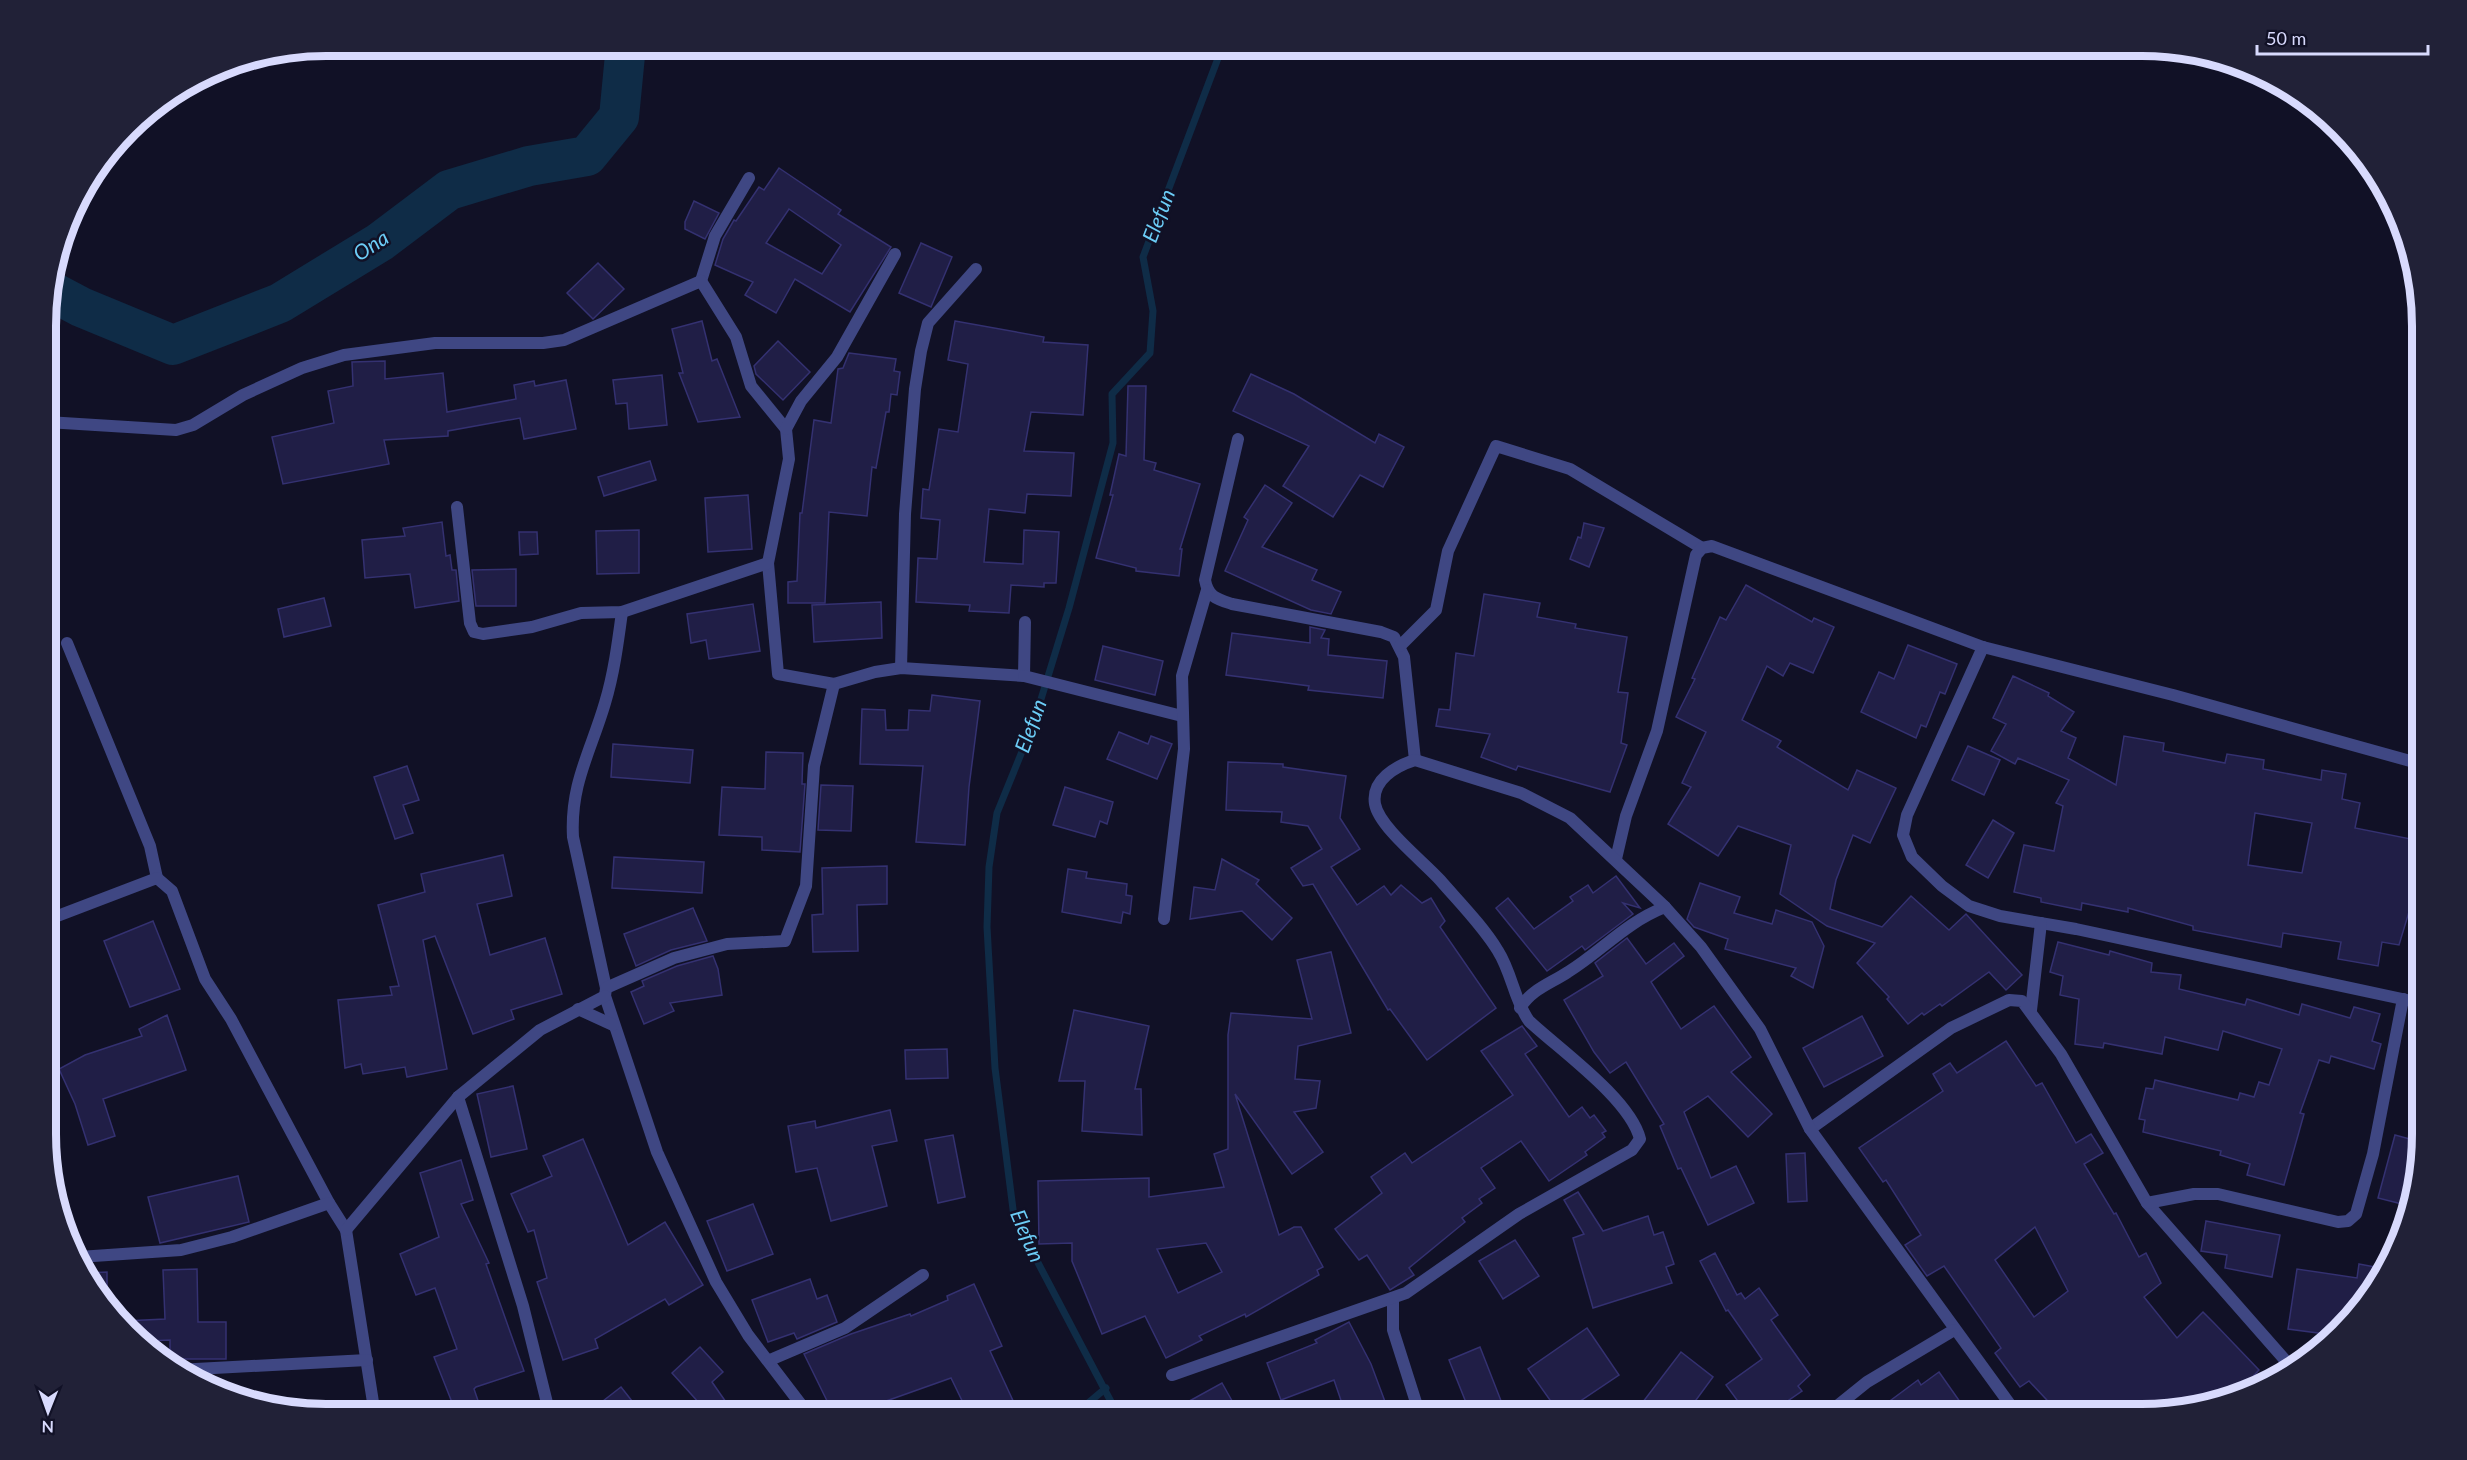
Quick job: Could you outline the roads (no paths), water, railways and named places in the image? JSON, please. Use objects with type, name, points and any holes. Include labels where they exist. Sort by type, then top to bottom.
[{"type":"street","points":[[749,178],[715,236],[701,281],[736,337],[751,386],[786,429],[789,459],[768,563],[778,674],[834,684],[875,672],[901,668],[1024,676],[1056,682],[1182,716]]},
{"type":"street","points":[[786,429],[801,401],[837,357],[895,254]]},
{"type":"street","points":[[901,668],[905,514],[915,389],[921,351],[928,322],[976,269]]},
{"type":"street","points":[[56,423],[176,430],[192,425],[243,395],[302,368],[344,355],[435,343],[543,343],[564,340],[701,281]]},
{"type":"street","points":[[1164,919],[1184,749],[1182,676],[1207,590],[1205,580],[1238,439]]},
{"type":"street","points":[[1400,646],[1436,610],[1448,551],[1496,446],[1570,469],[1702,548]]},
{"type":"street","points":[[457,507],[470,622],[474,632],[483,634],[532,627],[581,614],[622,612],[768,563]]},
{"type":"street","points":[[1616,859],[1626,816],[1657,731],[1696,555],[1702,548],[1712,546],[1983,647],[2173,695],[2412,761]]},
{"type":"street","points":[[1207,590],[1213,597],[1232,604],[1381,632],[1394,637],[1404,657],[1414,760]]},
{"type":"street","points":[[622,612],[614,669],[575,789],[572,815],[573,837],[613,1025],[657,1152],[716,1282],[748,1335],[770,1360],[780,1378],[800,1404]]},
{"type":"street","points":[[1024,676],[1025,622]]},
{"type":"street","points":[[67,643],[150,846],[157,879],[172,891],[205,979],[231,1019],[328,1203],[346,1230],[373,1404]]},
{"type":"street","points":[[1983,647],[1907,815],[1903,835],[1912,856],[1942,886],[1969,906],[2000,916],[2412,1001]]},
{"type":"street","points":[[346,1230],[458,1097],[540,1030],[606,992],[674,958],[727,944],[785,941],[806,886],[814,766],[834,684]]},
{"type":"street","points":[[1172,1375],[1346,1312],[1406,1293],[1519,1214],[1632,1150],[1640,1139],[1637,1129],[1608,1092],[1537,1028],[1520,1008],[1498,951],[1440,880],[1383,820],[1375,804],[1377,790],[1384,777],[1399,765],[1414,760],[1521,793],[1569,818],[1616,859],[1665,907],[1701,947],[1760,1029],[1810,1129],[2010,1404]]},
{"type":"street","points":[[56,917],[157,879]]},
{"type":"street","points":[[1520,1008],[1526,999],[1544,984],[1568,973],[1640,917],[1665,907]]},
{"type":"street","points":[[2031,1010],[2041,923]]},
{"type":"street","points":[[2147,1203],[2194,1194],[2218,1194],[2338,1222],[2348,1221],[2356,1214],[2373,1154],[2403,999]]},
{"type":"street","points":[[1810,1129],[1951,1028],[2009,1000],[2022,1002],[2031,1010],[2061,1054],[2147,1203],[2287,1362]]},
{"type":"street","points":[[578,1009],[613,1025]]},
{"type":"street","points":[[458,1097],[524,1306],[547,1404]]},
{"type":"street","points":[[85,1257],[181,1250],[232,1237],[328,1203]]},
{"type":"street","points":[[770,1360],[844,1328],[923,1275]]},
{"type":"street","points":[[1394,1298],[1393,1329],[1417,1404]]},
{"type":"street","points":[[1839,1404],[1867,1382],[1954,1330]]},
{"type":"street","points":[[192,1369],[367,1360]]},
{"type":"waterway","name":"Ona","points":[[57,295],[81,307],[173,345],[280,303],[380,242],[449,190],[529,166],[587,156],[619,117],[625,56]]},
{"type":"waterway","name":"Elefun","points":[[1112,1404],[1014,1217],[995,1068],[987,927],[989,867],[997,813],[1034,722],[1069,608],[1113,443],[1112,394],[1150,353],[1153,311],[1143,257],[1219,56]]},
{"type":"waterway","points":[[1087,1404],[1106,1388]]}]
